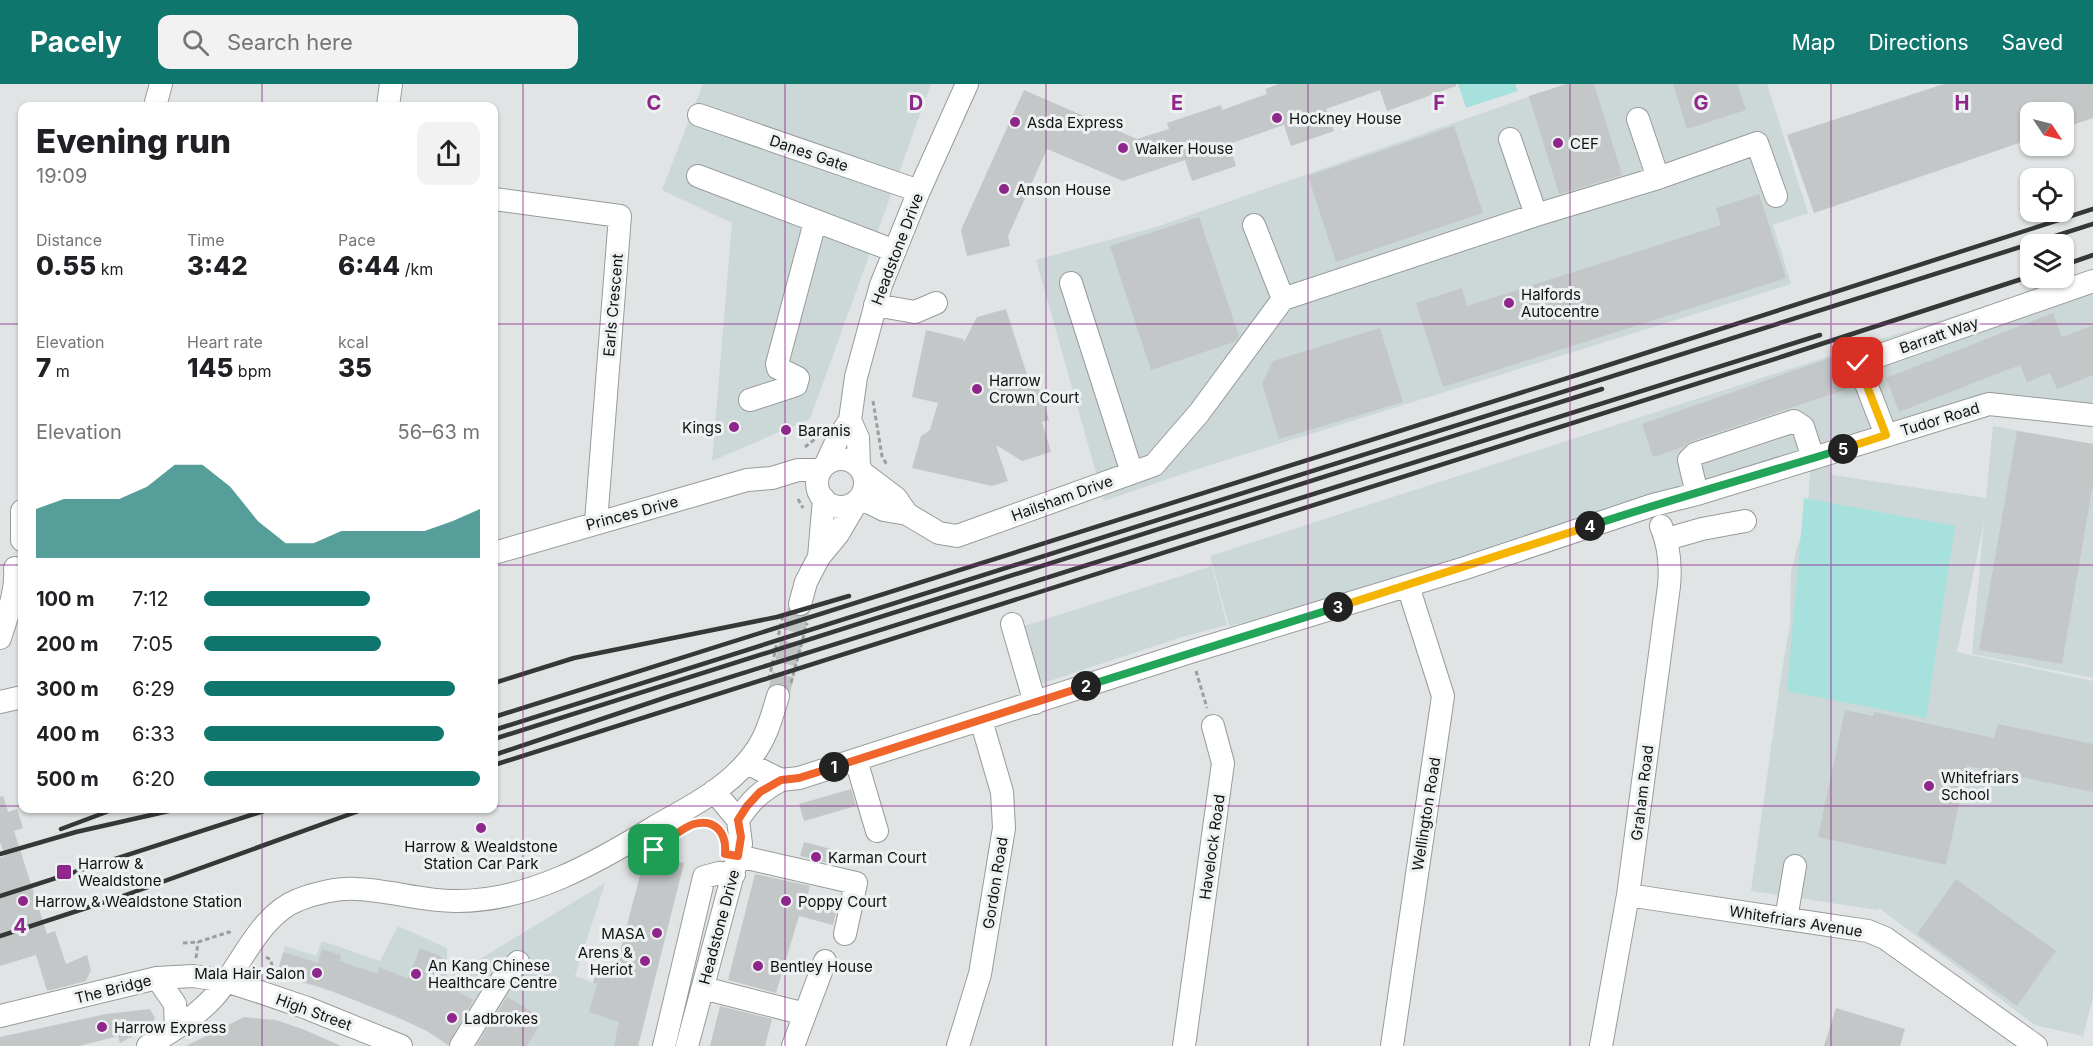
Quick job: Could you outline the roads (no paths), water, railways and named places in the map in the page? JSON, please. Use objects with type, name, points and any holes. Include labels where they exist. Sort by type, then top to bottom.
[{"type":"street","points":[[156,102],[161,84]]},
{"type":"street","points":[[389,102],[391,84]]},
{"type":"street","name":"Headstone Drive","points":[[824,467],[850,420],[856,377],[880,285],[967,84]]},
{"type":"street","name":"Danes Gate","points":[[699,115],[919,191]]},
{"type":"street","points":[[1638,119],[1658,178]]},
{"type":"street","points":[[1509,139],[1536,215]]},
{"type":"street","points":[[1254,225],[1283,299],[1536,215],[1658,178],[1757,143],[1776,196]]},
{"type":"street","points":[[698,176],[895,251]]},
{"type":"street","name":"Earls Crescent","points":[[498,200],[621,216],[596,522]]},
{"type":"street","points":[[750,400],[796,385],[798,382],[798,378],[778,368],[777,364],[815,222]]},
{"type":"street","name":"Barratt Way","points":[[1886,435],[1858,363],[2093,281]]},
{"type":"street","points":[[1071,283],[1132,473]]},
{"type":"street","name":"Hailsham Drive","points":[[859,499],[884,510],[907,514],[939,533],[957,536],[1154,465],[1199,413],[1283,299]]},
{"type":"street","points":[[875,304],[915,312],[936,303]]},
{"type":"street","name":"Tudor Road","points":[[1666,526],[1697,494],[1989,404],[2093,415]]},
{"type":"street","name":"Headstone Drive","points":[[850,420],[858,438],[861,470]]},
{"type":"street","points":[[1697,494],[1689,460],[1695,454],[1794,421],[1803,428],[1813,458]]},
{"type":"street","points":[[803,613],[806,582],[819,557],[838,534],[865,486],[861,470],[846,459],[833,461],[824,467],[818,485],[822,496],[819,557]]},
{"type":"street","name":"Princes Drive","points":[[498,552],[747,480],[772,478],[798,470],[824,467]]},
{"type":"street","name":"Hailsham Drive","points":[[861,470],[896,498],[907,514]]},
{"type":"street","name":"Princes Drive","points":[[772,478],[822,496]]},
{"type":"street","points":[[822,496],[830,504],[845,507],[859,499]]},
{"type":"street","points":[[714,791],[730,826],[760,792],[781,780],[799,778],[1190,652],[1408,586],[1666,526],[1745,521]]},
{"type":"street","name":"Graham Road","points":[[1600,1046],[1628,895],[1669,586],[1666,526]]},
{"type":"street","points":[[0,638],[16,578],[12,568]]},
{"type":"street","name":"Wellington Road","points":[[1392,1046],[1443,696],[1408,586]]},
{"type":"street","points":[[1012,624],[1035,703]]},
{"type":"street","points":[[148,1046],[195,1016],[226,981],[271,917],[283,907],[316,894],[355,889],[454,902],[490,898],[524,890],[591,864],[714,791],[747,763],[760,745],[784,694]]},
{"type":"street","points":[[0,702],[18,698]]},
{"type":"street","name":"Gordon Road","points":[[958,1046],[980,974],[1004,828],[1002,792],[981,720]]},
{"type":"street","name":"Havelock Road","points":[[1184,1046],[1223,763],[1213,726]]},
{"type":"street","points":[[856,760],[876,831]]},
{"type":"street","points":[[747,763],[781,780]]},
{"type":"street","name":"Headstone Drive","points":[[687,1046],[736,865],[741,837],[730,826]]},
{"type":"street","points":[[664,1046],[704,877],[736,865],[856,883],[845,934]]},
{"type":"street","points":[[1786,919],[1795,866]]},
{"type":"street","name":"Whitefriars Avenue","points":[[1628,895],[1868,931],[1885,938],[2036,1046]]},
{"type":"street","points":[[794,1046],[825,961]]},
{"type":"street","points":[[461,1046],[501,981],[518,962]]},
{"type":"street","name":"The Bridge","points":[[0,1016],[157,978],[193,976],[226,981]]},
{"type":"street","points":[[157,978],[175,1004],[176,1028]]},
{"type":"street","name":"High Street","points":[[226,981],[307,1008],[401,1046]]},
{"type":"street","points":[[703,988],[805,1014]]},
{"type":"tunnel","points":[[778,696],[800,604]]},
{"type":"railway","points":[[498,716],[1596,369],[2093,209]]},
{"type":"railway","points":[[498,729],[2093,224]]},
{"type":"railway","points":[[2074,262],[2093,255]]},
{"type":"railway","points":[[498,764],[2020,280]]},
{"type":"railway","points":[[498,754],[670,696],[1820,335]]},
{"type":"railway","points":[[498,738],[1602,389]]},
{"type":"railway","points":[[498,682],[574,658],[777,617],[849,596]]},
{"type":"railway","points":[[61,829],[104,813]]},
{"type":"railway","points":[[0,854],[76,832],[160,813]]},
{"type":"railway","points":[[0,896],[257,813]]},
{"type":"railway","points":[[0,936],[123,896],[353,813]]},
{"type":"place","name":"Hockney House","points":[[1277,118]]},
{"type":"place","name":"Asda Express","points":[[1015,122]]},
{"type":"place","name":"CEF","points":[[1558,143]]},
{"type":"place","name":"Walker House","points":[[1123,148]]},
{"type":"place","name":"Anson House","points":[[1004,189]]},
{"type":"place","name":"Halfords Autocentre","points":[[1509,303]]},
{"type":"place","name":"Harrow Crown Court","points":[[977,389]]},
{"type":"place","name":"Kings","points":[[734,427]]},
{"type":"place","name":"Baranis","points":[[786,430]]},
{"type":"place","name":"Whitefriars School","points":[[1929,786]]},
{"type":"place","name":"Harrow & Wealdstone Station Car Park","points":[[481,828]]},
{"type":"place","name":"Karman Court","points":[[816,857]]},
{"type":"place","name":"Harrow & Wealdstone","points":[[64,872]]},
{"type":"place","name":"Harrow & Wealdstone Station","points":[[23,901]]},
{"type":"place","name":"Poppy Court","points":[[786,901]]},
{"type":"place","name":"MASA","points":[[657,933]]},
{"type":"place","name":"Arens & Heriot","points":[[645,961]]},
{"type":"place","name":"Bentley House","points":[[758,966]]},
{"type":"place","name":"Mala Hair Salon","points":[[317,973]]},
{"type":"place","name":"An Kang Chinese Healthcare Centre","points":[[416,974]]},
{"type":"place","name":"Ladbrokes","points":[[452,1018]]},
{"type":"place","name":"Harrow Express","points":[[102,1027]]}]
